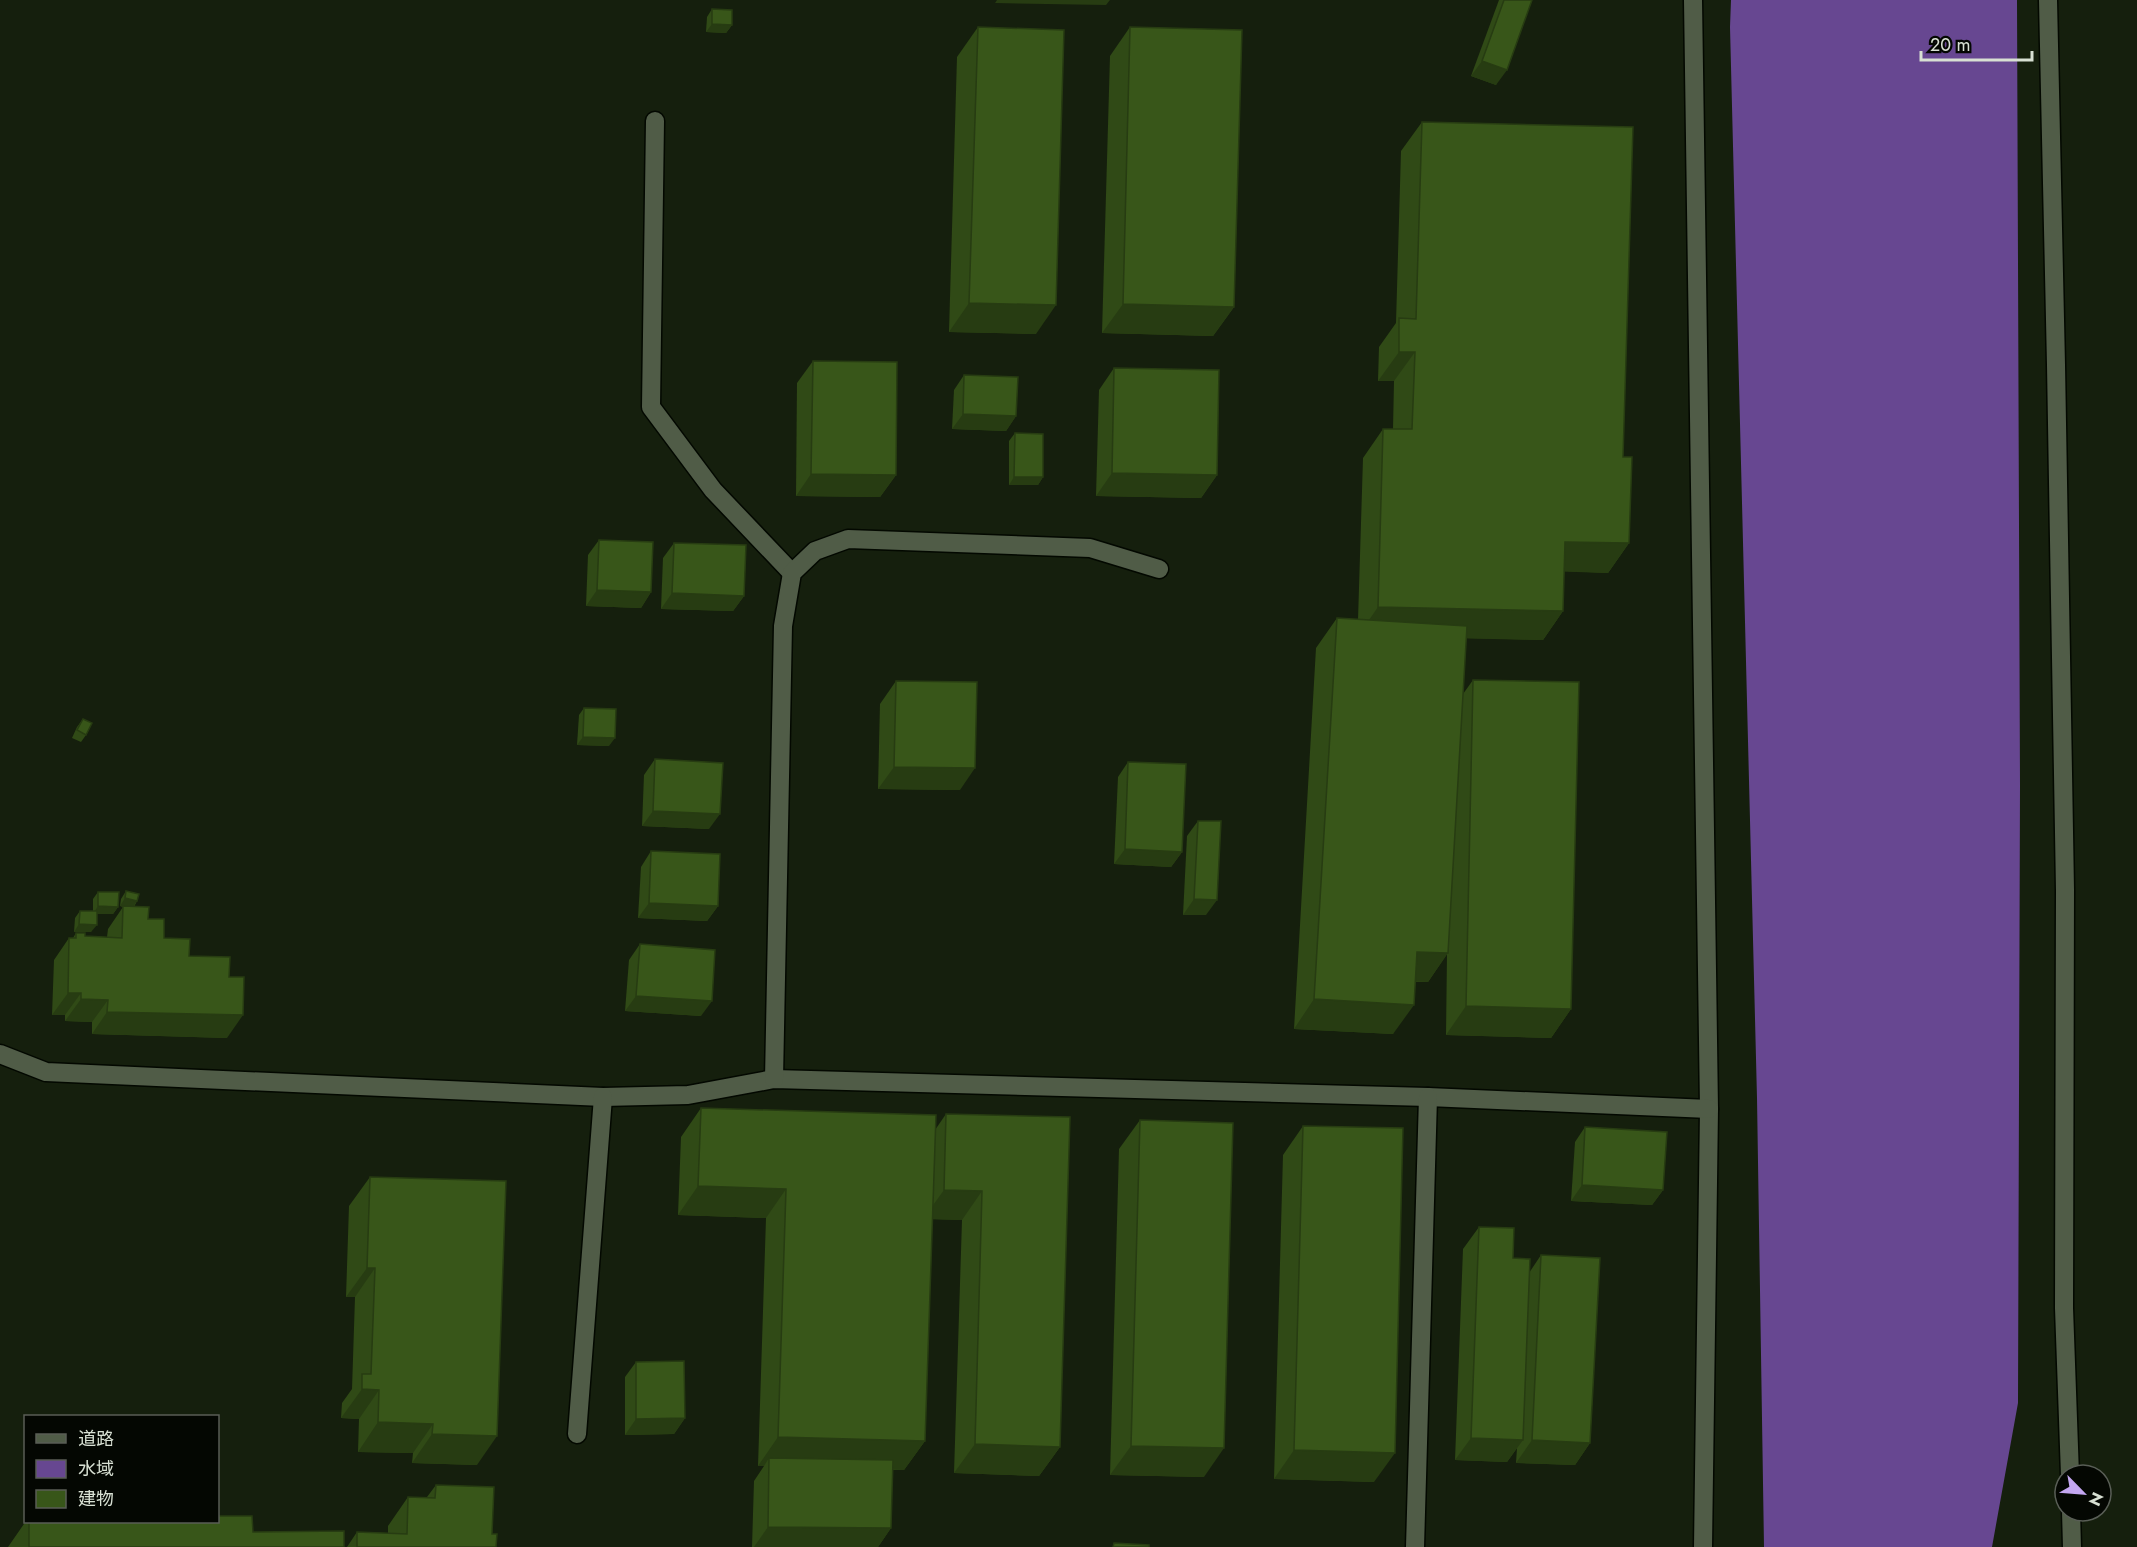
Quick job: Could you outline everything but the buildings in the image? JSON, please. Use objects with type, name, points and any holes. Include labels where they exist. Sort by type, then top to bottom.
[{"type":"street","points":[[1693,0],[1709,1109],[1703,1547]]},
{"type":"street","points":[[2048,0],[2065,890],[2064,1308],[2070,1463]]},
{"type":"street","points":[[655,121],[651,407],[713,490],[792,573]]},
{"type":"street","points":[[774,1079],[783,626],[792,573],[815,551],[848,539],[1090,548],[1158,569]]},
{"type":"street","points":[[0,1054],[46,1072],[603,1097],[688,1095],[774,1079],[1428,1097],[1709,1109]]},
{"type":"street","points":[[577,1434],[603,1097]]},
{"type":"street","points":[[1415,1547],[1428,1097]]},
{"type":"street","points":[[2071,1523],[2072,1547]]},
{"type":"water","points":[[1731,0],[2017,0],[2020,786],[2018,1403],[1992,1547],[1764,1547],[1757,1098]]}]
